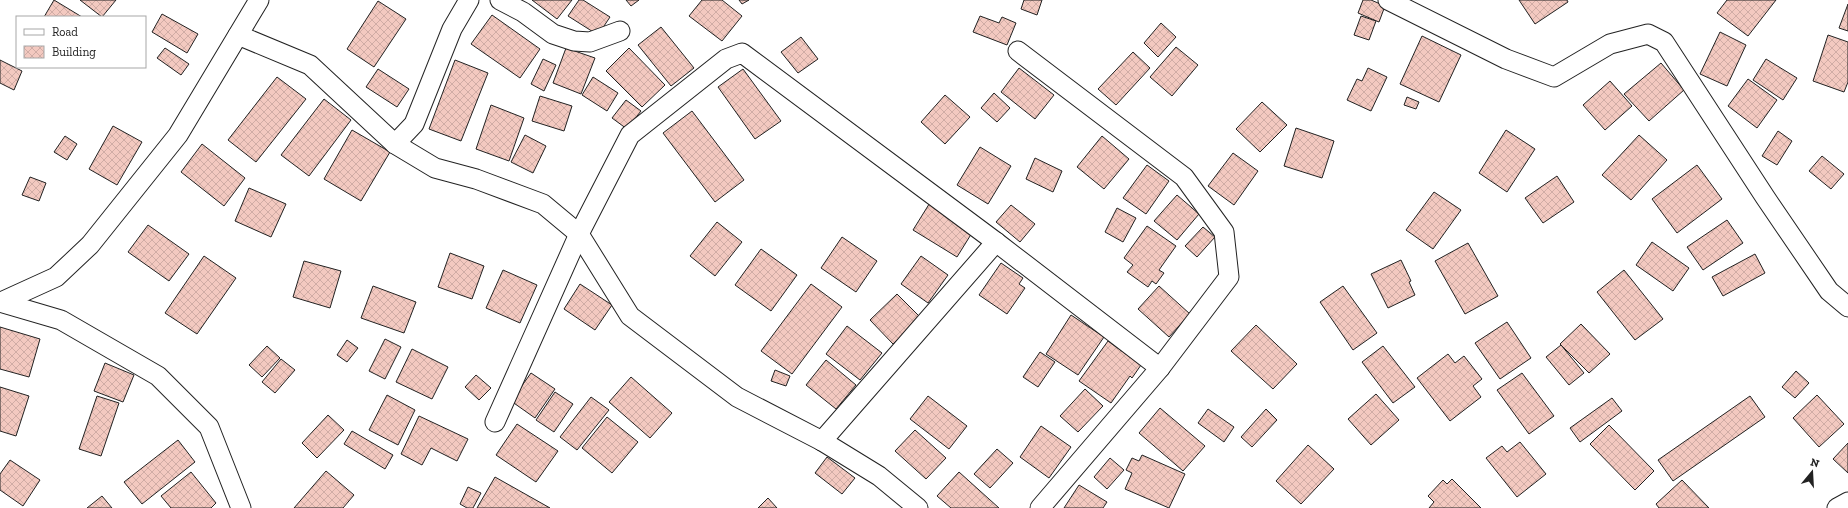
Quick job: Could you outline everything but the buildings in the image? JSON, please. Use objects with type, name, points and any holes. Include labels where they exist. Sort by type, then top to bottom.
[{"type":"street","points":[[0,302],[56,277],[90,244],[178,135],[259,0]]},
{"type":"street","points":[[395,144],[414,124],[452,29],[469,0]]},
{"type":"street","points":[[500,0],[523,12],[553,34],[574,41],[590,42],[620,31]]},
{"type":"street","points":[[1388,0],[1506,59],[1554,78],[1610,44],[1648,34],[1664,42],[1765,197],[1829,291],[1848,308]]},
{"type":"street","points":[[238,35],[310,65],[395,144],[435,168],[476,179],[543,204],[579,234],[630,316],[737,397],[822,441],[879,476],[918,508]]},
{"type":"street","points":[[1018,51],[1184,176],[1224,232],[1229,276],[1160,368],[1040,508]]},
{"type":"street","points":[[495,422],[579,234],[630,135],[726,59],[742,52],[996,242],[1160,368]]},
{"type":"street","points":[[822,441],[996,242]]},
{"type":"street","points":[[0,302],[61,320],[158,376],[209,427],[242,508]]},
{"type":"street","points":[[1837,508],[1848,502]]}]
